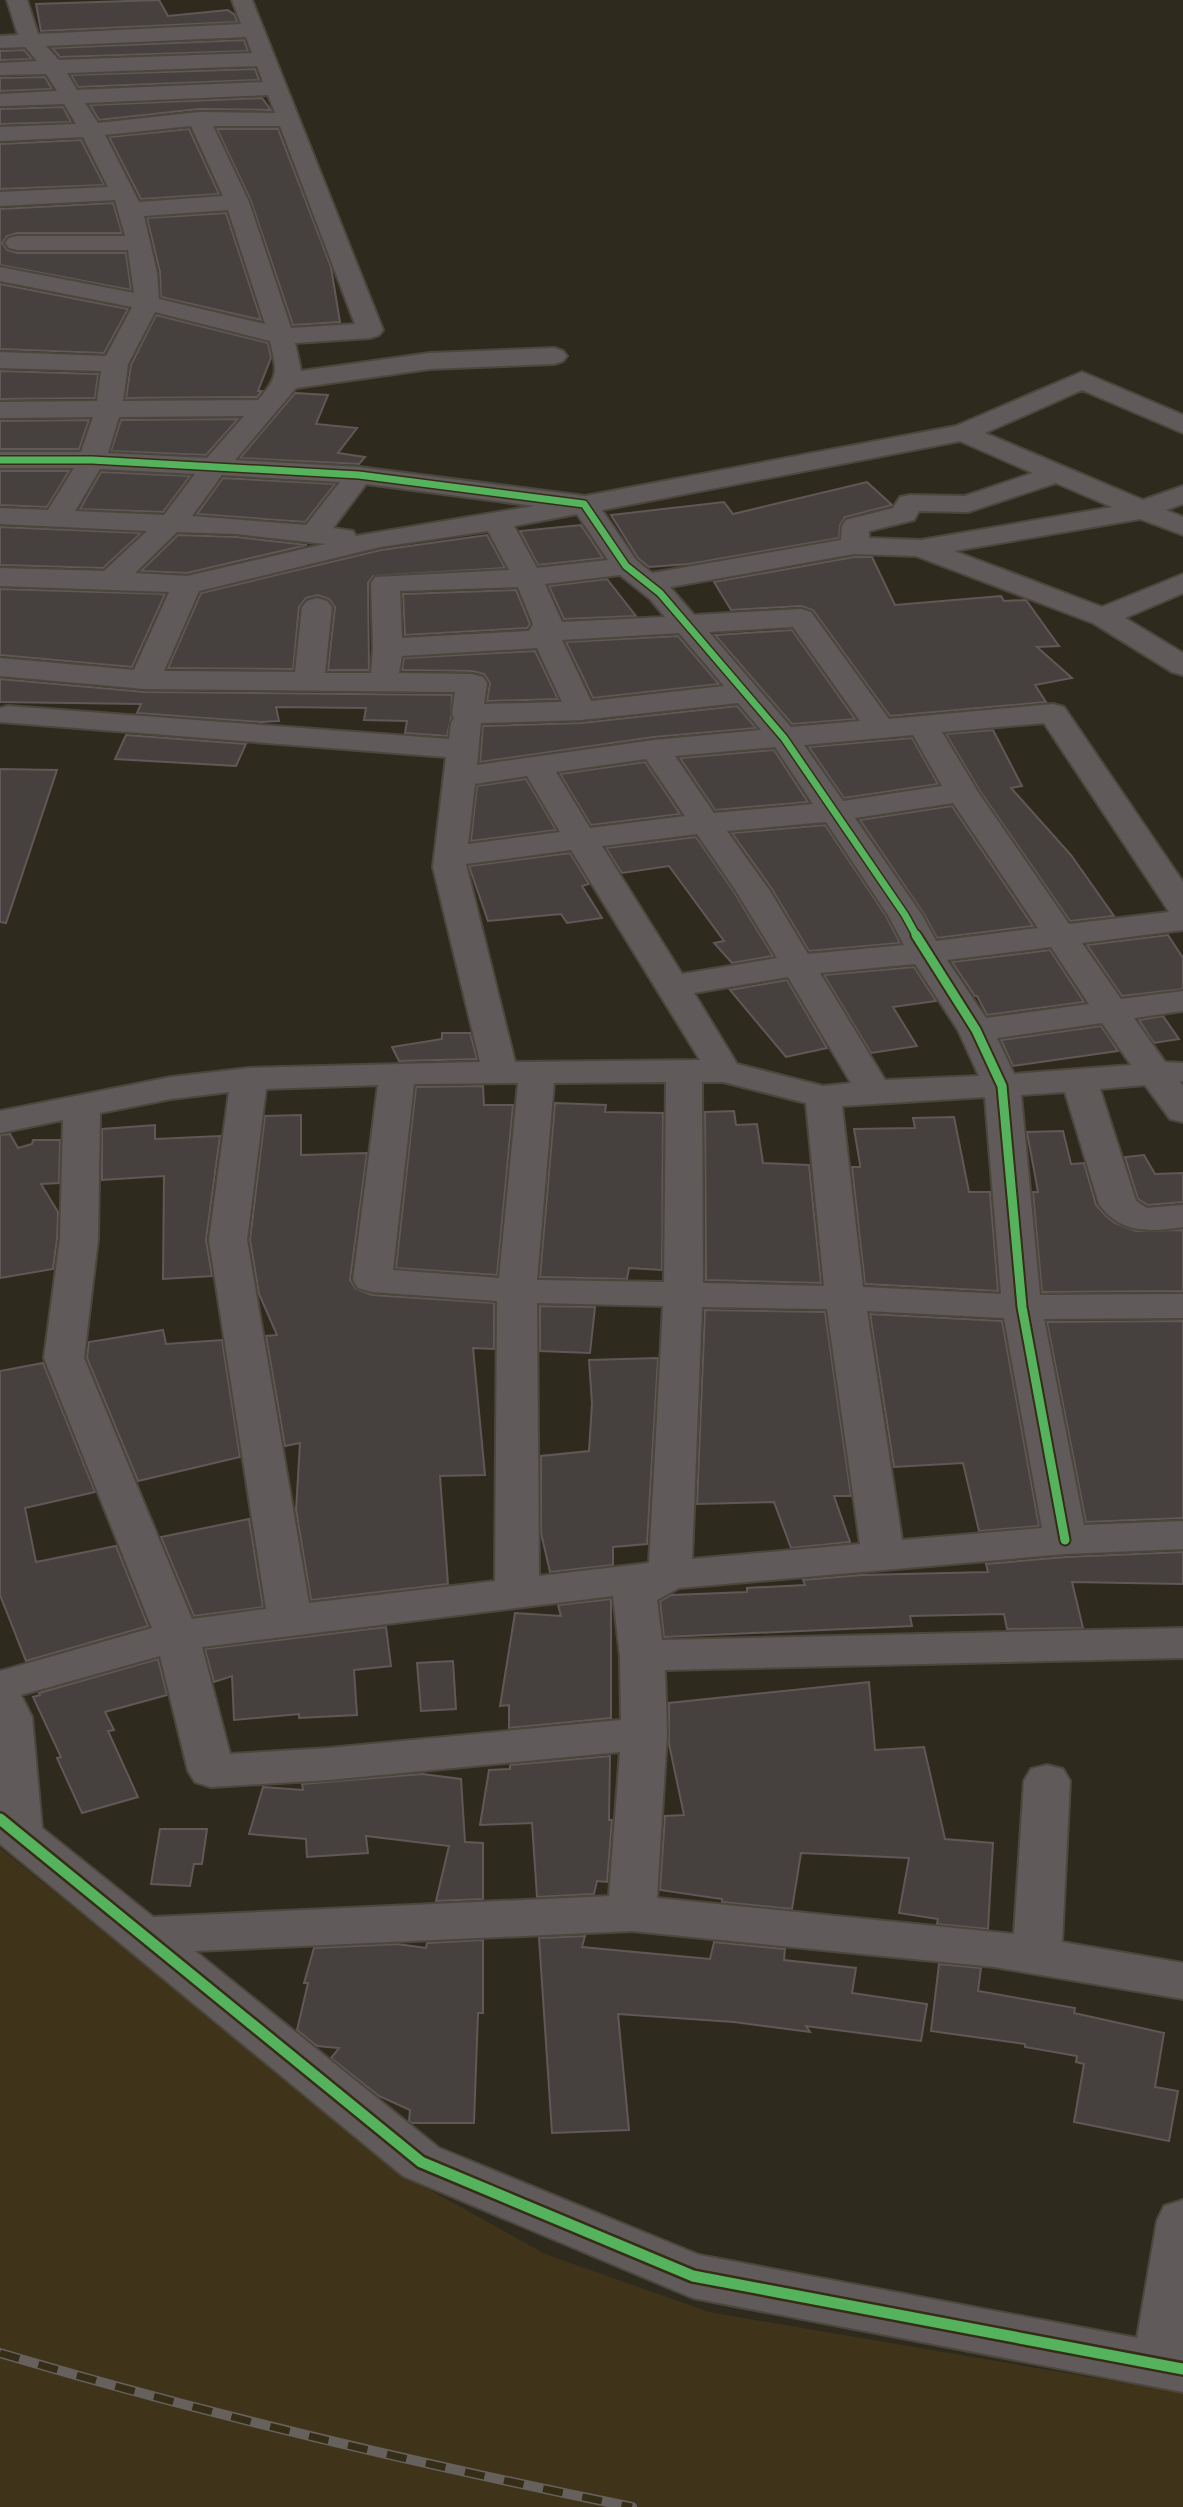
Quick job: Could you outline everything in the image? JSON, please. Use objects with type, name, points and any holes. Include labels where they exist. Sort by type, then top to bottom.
[{"type":"street","points":[[0,274],[147,303],[281,336],[370,330],[244,4],[219,8]]},
{"type":"street","points":[[12,9],[47,13]]},
{"type":"street","points":[[12,9],[30,40],[52,66],[69,98],[91,130],[127,201],[139,243],[147,303],[114,363],[109,408],[92,460],[57,517]]},
{"type":"street","points":[[0,42],[254,30]]},
{"type":"street","points":[[0,69],[266,59]]},
{"type":"street","points":[[0,100],[276,88]]},
{"type":"street","points":[[0,134],[91,130],[199,119],[290,120]]},
{"type":"street","points":[[111,580],[170,523],[288,381],[289,367],[281,336],[237,202],[199,119]]},
{"type":"street","points":[[78,156],[105,155]]},
{"type":"street","points":[[0,199],[237,202]]},
{"type":"street","points":[[17,243],[139,243]]},
{"type":"street","points":[[288,381],[430,361],[554,356]]},
{"type":"street","points":[[0,360],[114,363]]},
{"type":"street","points":[[0,577],[187,585],[380,540],[497,521],[963,433],[1082,380],[1183,425]]},
{"type":"street","points":[[0,410],[264,408]]},
{"type":"street","points":[[963,433],[1183,527]]},
{"type":"street","points":[[0,460],[92,460],[359,475],[584,504],[636,574],[660,593],[784,738],[905,915],[925,953],[976,1030],[1002,1086],[1022,1307],[1065,1540]]},
{"type":"street","points":[[854,546],[856,526],[904,514],[910,503],[968,504],[1055,474]]},
{"type":"street","points":[[313,535],[359,475]]},
{"type":"street","points":[[384,684],[388,648],[385,583],[636,574],[854,546],[920,548],[1141,510],[1183,494]]},
{"type":"street","points":[[0,516],[237,526],[380,540]]},
{"type":"street","points":[[388,648],[537,639],[544,632],[548,624],[528,578],[497,521]]},
{"type":"street","points":[[920,548],[1103,617],[1183,666]]},
{"type":"street","points":[[1103,617],[1183,583]]},
{"type":"street","points":[[145,680],[187,585]]},
{"type":"street","points":[[309,683],[317,607]]},
{"type":"street","points":[[544,632],[801,618],[883,730]]},
{"type":"street","points":[[544,632],[581,711]]},
{"type":"street","points":[[517,1592],[518,1072],[449,867],[452,856],[462,763],[467,714],[472,683],[145,680],[12,668],[4,724],[462,763],[536,765],[654,749],[1053,713],[1183,907]]},
{"type":"street","points":[[467,714],[581,711],[744,693]]},
{"type":"street","points":[[922,725],[962,792],[1110,1010],[1169,1073],[1183,1111]]},
{"type":"street","points":[[654,749],[753,891],[874,1091]]},
{"type":"street","points":[[536,765],[579,839],[674,986],[704,1072],[683,1294],[670,1575]]},
{"type":"street","points":[[452,856],[706,823],[834,813],[962,792]]},
{"type":"street","points":[[674,986],[797,965],[925,953],[1183,920]]},
{"type":"street","points":[[976,1030],[1183,1001]]},
{"type":"street","points":[[0,1122],[171,1088],[249,1079],[397,1073],[704,1072],[823,1097],[874,1091],[1002,1086],[1169,1073]]},
{"type":"street","points":[[397,1073],[372,1280],[517,1291],[845,1298],[1022,1307],[1183,1306]]},
{"type":"street","points":[[249,1079],[228,1240],[290,1619]]},
{"type":"street","points":[[1079,1079],[1118,1204],[1124,1213],[1134,1218],[1149,1220],[1183,1216]]},
{"type":"street","points":[[823,1097],[845,1298],[883,1558]]},
{"type":"street","points":[[82,1105],[79,1239],[64,1358],[177,1636],[211,1771],[329,1764],[644,1734]]},
{"type":"street","points":[[0,1686],[177,1636],[290,1619],[670,1575],[1065,1540],[1183,1535]]},
{"type":"street","points":[[632,1913],[644,1734],[642,1656],[634,1594],[670,1575]]},
{"type":"street","points":[[642,1656],[1183,1643]]},
{"type":"street","points":[[0,1697],[9,1717],[9,1827],[421,2162],[693,2276],[1171,2368],[1183,2221]]},
{"type":"street","points":[[1037,1957],[1047,1781]]},
{"type":"street","points":[[144,1935],[632,1913],[994,1950],[1183,1981]]},
{"type":"shaded area","points":[[0,1848],[405,2176],[545,2254],[709,2312],[1183,2393],[1183,2507],[0,2507]]},
{"type":"building","points":[[159,0],[168,16],[228,10],[235,15],[237,22],[41,31],[36,4]]},
{"type":"building","points":[[244,40],[248,51],[60,57],[52,48]]},
{"type":"building","points":[[24,50],[32,59],[0,60],[0,51]]},
{"type":"building","points":[[255,69],[259,80],[78,87],[71,75]]},
{"type":"building","points":[[45,77],[52,89],[0,91],[0,78]]},
{"type":"building","points":[[262,98],[271,110],[199,109],[99,120],[90,105]]},
{"type":"building","points":[[63,107],[71,122],[0,124],[0,109]]},
{"type":"building","points":[[189,129],[219,194],[141,199],[109,137]]},
{"type":"building","points":[[217,129],[278,129],[331,267],[340,322],[293,325],[251,201]]},
{"type":"building","points":[[81,140],[104,185],[0,189],[0,144]]},
{"type":"building","points":[[113,203],[122,233],[17,233],[7,236],[2,243],[7,250],[17,253],[126,253],[131,290],[0,265],[0,209]]},
{"type":"building","points":[[226,213],[261,320],[161,297],[160,272],[147,218]]},
{"type":"building","points":[[0,284],[128,309],[104,353],[0,349]]},
{"type":"building","points":[[156,315],[268,343],[271,358],[258,391],[262,391],[257,397],[126,398],[131,365]]},
{"type":"building","points":[[0,371],[98,374],[95,398],[0,399]]},
{"type":"building","points":[[295,393],[328,395],[316,424],[357,428],[338,453],[365,457],[359,464],[240,458]]},
{"type":"building","points":[[238,419],[206,455],[111,451],[121,420]]},
{"type":"building","points":[[89,420],[79,449],[0,449],[0,421]]},
{"type":"building","points":[[0,471],[69,471],[47,507],[0,505]]},
{"type":"building","points":[[101,472],[190,476],[163,512],[80,509]]},
{"type":"building","points":[[223,478],[335,484],[305,522],[197,514]]},
{"type":"building","points":[[867,482],[892,505],[845,517],[840,525],[839,538],[689,564],[649,567],[638,558],[611,515],[724,502],[733,514]]},
{"type":"building","points":[[581,525],[603,558],[538,565],[520,531]]},
{"type":"building","points":[[0,527],[141,533],[103,568],[0,565]]},
{"type":"building","points":[[178,535],[237,537],[307,545],[187,573],[141,571]]},
{"type":"building","points":[[487,535],[505,568],[373,576],[368,583],[369,670],[328,670],[335,607],[329,599],[318,595],[306,598],[299,607],[293,669],[168,668],[201,593],[381,550]]},
{"type":"building","points":[[854,557],[872,557],[895,605],[1001,596],[1004,601],[1026,600],[1059,646],[1037,647],[1072,678],[1035,685],[1046,702],[890,716],[813,610],[801,606],[731,610],[714,582]]},
{"type":"building","points":[[607,579],[636,616],[564,619],[549,586]]},
{"type":"building","points":[[0,589],[165,594],[132,667],[0,655]]},
{"type":"building","points":[[516,590],[530,624],[527,628],[405,635],[403,594]]},
{"type":"building","points":[[792,630],[855,719],[792,724],[715,635]]},
{"type":"building","points":[[678,636],[719,684],[593,698],[566,642]]},
{"type":"building","points":[[535,651],[558,699],[487,701],[490,683],[484,674],[472,671],[402,670],[404,658]]},
{"type":"building","points":[[0,679],[145,692],[452,695],[451,718],[447,736],[405,733],[407,721],[364,720],[366,708],[276,707],[279,721],[261,722],[137,713],[141,704],[0,702]]},
{"type":"building","points":[[737,706],[756,728],[654,737],[480,762],[483,726],[581,723]]},
{"type":"building","points":[[993,730],[1022,786],[1011,788],[1071,855],[1114,916],[1070,921],[980,791],[946,734]]},
{"type":"building","points":[[126,735],[246,744],[236,766],[115,759]]},
{"type":"building","points":[[912,738],[938,784],[844,798],[809,747]]},
{"type":"building","points":[[774,750],[808,802],[715,810],[680,758]]},
{"type":"building","points":[[645,762],[680,814],[591,825],[560,774]]},
{"type":"building","points":[[0,769],[57,770],[6,923],[0,922]]},
{"type":"building","points":[[526,779],[556,830],[471,841],[477,786]]},
{"type":"building","points":[[952,806],[1033,926],[937,938],[924,914],[860,820]]},
{"type":"building","points":[[825,825],[886,916],[900,943],[809,951],[772,889],[732,833]]},
{"type":"building","points":[[696,837],[773,956],[732,963],[714,943],[724,941],[669,866],[622,873],[606,848]]},
{"type":"building","points":[[570,853],[589,884],[582,886],[602,918],[567,923],[561,914],[488,921],[469,866]]},
{"type":"building","points":[[1168,935],[1183,958],[1183,989],[1122,996],[1087,945]]},
{"type":"building","points":[[1050,950],[1084,1002],[987,1015],[977,996],[952,962]]},
{"type":"building","points":[[914,967],[936,1001],[893,1007],[917,1046],[871,1053],[824,975]]},
{"type":"building","points":[[787,980],[827,1048],[786,1057],[730,990]]},
{"type":"building","points":[[1163,1016],[1179,1039],[1154,1043],[1139,1020]]},
{"type":"building","points":[[1101,1026],[1118,1051],[1013,1066],[1001,1040]]},
{"type":"building","points":[[442,1033],[470,1033],[477,1059],[399,1061],[392,1047],[442,1039]]},
{"type":"building","points":[[483,1086],[484,1105],[513,1105],[497,1275],[396,1268],[416,1087]]},
{"type":"building","points":[[555,1103],[606,1105],[605,1112],[663,1113],[662,1270],[629,1268],[627,1279],[540,1277]]},
{"type":"building","points":[[734,1111],[736,1125],[757,1124],[763,1163],[809,1165],[821,1283],[706,1280],[705,1112]]},
{"type":"building","points":[[301,1115],[301,1155],[367,1153],[350,1280],[356,1289],[372,1295],[494,1303],[494,1349],[473,1348],[485,1475],[440,1476],[448,1584],[311,1600],[296,1510],[300,1443],[285,1446],[266,1336],[277,1335],[259,1294],[250,1240],[265,1116]]},
{"type":"building","points":[[954,1117],[969,1192],[990,1192],[998,1291],[865,1284],[852,1167],[860,1167],[854,1129],[915,1128],[913,1118]]},
{"type":"building","points":[[155,1125],[155,1139],[220,1136],[206,1240],[212,1276],[163,1279],[164,1176],[102,1180],[102,1129]]},
{"type":"building","points":[[1063,1131],[1071,1164],[1084,1163],[1096,1205],[1106,1216],[1115,1223],[1136,1231],[1183,1230],[1183,1291],[1042,1292],[1033,1192],[1038,1192],[1027,1132]]},
{"type":"building","points":[[10,1134],[18,1148],[32,1144],[33,1140],[60,1140],[59,1183],[41,1184],[58,1212],[57,1239],[53,1269],[0,1278],[0,1135]]},
{"type":"building","points":[[1144,1155],[1155,1174],[1183,1173],[1183,1202],[1148,1205],[1138,1199],[1125,1157]]},
{"type":"building","points":[[540,1306],[595,1307],[590,1353],[540,1351]]},
{"type":"building","points":[[705,1310],[825,1312],[851,1496],[834,1496],[850,1542],[791,1548],[774,1502],[697,1504]]},
{"type":"building","points":[[870,1314],[1002,1321],[1039,1526],[979,1531],[963,1463],[894,1467]]},
{"type":"building","points":[[1183,1321],[1183,1518],[1086,1522],[1047,1322]]},
{"type":"building","points":[[163,1330],[166,1344],[222,1340],[240,1457],[138,1481],[87,1358],[89,1342]]},
{"type":"building","points":[[658,1358],[647,1544],[613,1547],[613,1565],[550,1572],[541,1533],[541,1456],[589,1451],[592,1403],[589,1360]]},
{"type":"building","points":[[43,1363],[95,1492],[25,1508],[36,1562],[116,1546],[148,1626],[26,1661],[0,1595],[0,1371]]},
{"type":"building","points":[[249,1519],[263,1607],[194,1616],[161,1537]]},
{"type":"building","points":[[1183,1552],[1183,1584],[1072,1582],[1083,1628],[1007,1629],[1004,1614],[910,1616],[912,1626],[664,1637],[660,1601],[671,1595],[747,1592],[747,1588],[805,1585],[803,1580],[861,1575],[988,1572],[986,1564],[1065,1557]]},
{"type":"building","points":[[611,1599],[611,1718],[509,1728],[509,1705],[500,1706],[515,1613],[561,1616],[558,1605]]},
{"type":"building","points":[[386,1627],[391,1666],[354,1670],[357,1715],[299,1718],[299,1714],[234,1720],[232,1676],[214,1682],[205,1649]]},
{"type":"building","points":[[158,1659],[167,1695],[105,1712],[114,1730],[108,1731],[138,1797],[82,1813],[57,1758],[61,1757],[33,1697]]},
{"type":"building","points":[[453,1661],[456,1709],[421,1711],[417,1663]]},
{"type":"building","points":[[869,1682],[875,1750],[924,1747],[945,1839],[993,1843],[988,1929],[937,1924],[938,1919],[899,1913],[909,1858],[801,1853],[792,1909],[722,1902],[722,1899],[660,1890],[665,1816],[684,1815],[669,1744],[669,1703]]},
{"type":"building","points":[[610,1756],[609,1820],[612,1820],[607,1882],[597,1881],[594,1894],[537,1897],[532,1823],[480,1825],[489,1770],[510,1769],[510,1765]]},
{"type":"building","points":[[422,1774],[461,1779],[465,1842],[483,1843],[483,1899],[436,1901],[449,1846],[366,1836],[368,1853],[307,1857],[306,1839],[249,1834],[263,1787],[303,1790],[302,1784]]},
{"type":"building","points":[[160,1829],[207,1829],[202,1864],[194,1864],[190,1886],[151,1884]]},
{"type":"building","points":[[585,1936],[582,1947],[710,1959],[714,1942],[785,1949],[784,1960],[856,1968],[852,1993],[927,2004],[921,2041],[806,2026],[810,2032],[734,2022],[618,2014],[629,2130],[552,2133],[539,1938]]},
{"type":"building","points":[[483,1940],[483,2013],[478,2013],[474,2123],[412,2123],[409,2121],[410,2110],[379,2096],[331,2058],[339,2048],[317,2046],[297,2030],[308,1983],[304,1983],[314,1948],[397,1944],[426,1948],[427,1943]]},
{"type":"building","points":[[939,1964],[981,1968],[978,1991],[1075,2008],[1074,2013],[1164,2033],[1155,2087],[1178,2091],[1169,2141],[1074,2122],[1084,2064],[1076,2062],[1077,2056],[1025,2047],[1025,2044],[931,2031]]},
{"type":"railway","points":[[0,2353],[314,2437],[632,2507]]},
{"type":"cycle path","points":[[0,460],[92,460],[359,475],[584,504],[626,566],[660,593],[784,738],[905,915],[925,953],[976,1030],[1002,1086],[1022,1307],[1065,1540]]},
{"type":"cycle path","points":[[0,1819],[421,2162],[693,2276],[1183,2369]]}]
